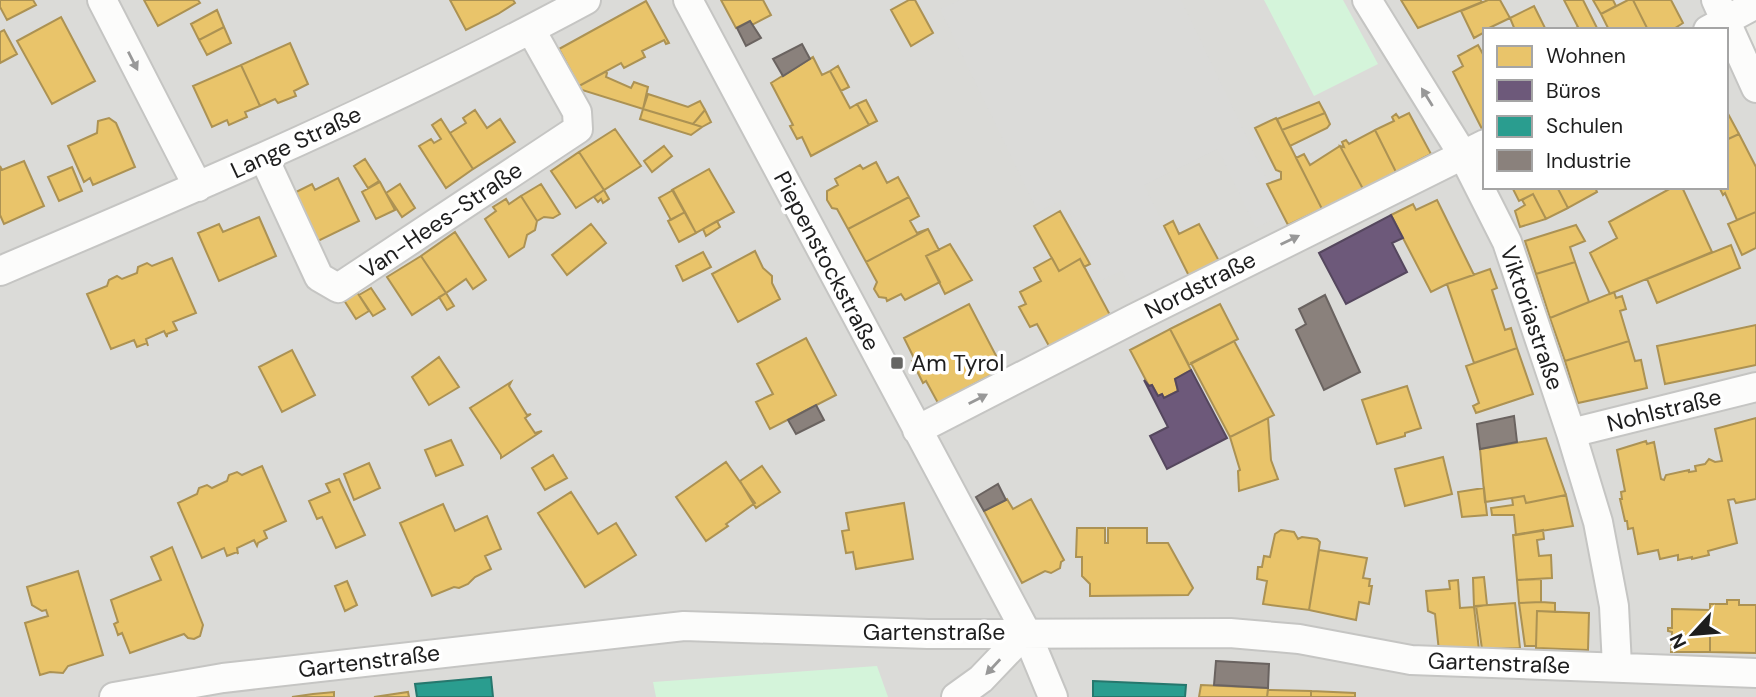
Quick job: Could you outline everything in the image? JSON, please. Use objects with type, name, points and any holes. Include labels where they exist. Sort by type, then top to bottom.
[{"type":"street","points":[[102,0],[198,187]]},
{"type":"street","name":"Lange Straße","points":[[0,271],[264,158],[531,30],[586,0]]},
{"type":"street","name":"Piepenstockstraße","points":[[688,0],[1026,632],[1053,697]]},
{"type":"street","name":"Viktoriastraße","points":[[1367,0],[1474,150],[1483,175]]},
{"type":"street","points":[[1717,17],[1756,4]]},
{"type":"street","name":"Van-Hees-Straße","points":[[264,158],[319,277],[338,288],[578,129],[577,112],[531,30]]},
{"type":"street","points":[[1728,37],[1756,88]]},
{"type":"street","name":"Nordstraße","points":[[917,430],[1133,319],[1474,150]]},
{"type":"street","name":"Viktoriastraße","points":[[1488,189],[1571,433],[1598,522],[1614,606],[1617,666]]},
{"type":"street","name":"Nohlstraße","points":[[1571,433],[1756,387]]},
{"type":"street","name":"Gartenstraße","points":[[114,697],[223,678],[684,626],[928,634],[1230,633],[1298,639],[1411,660],[1756,673]]},
{"type":"street","points":[[956,697],[981,679],[1026,632]]},
{"type":"shaded area","points":[[0,0],[1710,0],[1724,28],[1483,28],[1483,189],[1728,189],[1728,37],[1756,96],[1756,697],[0,697]]},
{"type":"shaded area","points":[[960,0],[1181,0],[1284,215],[1256,228],[1218,149],[1144,185],[1188,276],[1136,301],[1122,271],[1102,280],[1063,200],[1038,212],[940,9]]},
{"type":"green space","points":[[1264,0],[1343,0],[1378,64],[1314,96]]},
{"type":"green space","points":[[877,666],[888,697],[656,697],[653,682]]},
{"type":"building: Wohnen","points":[[0,0],[33,0],[36,5],[7,20],[0,7]]},
{"type":"building: Wohnen","points":[[144,0],[198,0],[200,3],[158,26]]},
{"type":"building: Wohnen","points":[[450,0],[513,0],[515,3],[466,30]]},
{"type":"building: Wohnen","points":[[721,0],[763,0],[771,15],[752,25],[750,21],[736,28]]},
{"type":"building: Wohnen","points":[[909,0],[915,0],[933,33],[911,46],[891,10]]},
{"type":"building: Wohnen","points":[[1401,0],[1480,0],[1482,2],[1418,28]]},
{"type":"building: Wohnen","points":[[1488,0],[1500,0],[1510,18],[1489,28],[1483,28],[1483,33],[1474,38],[1461,11]]},
{"type":"building: Wohnen","points":[[1564,0],[1583,0],[1597,28],[1576,28],[1578,27]]},
{"type":"building: Wohnen","points":[[1593,0],[1613,0],[1616,6],[1601,14]]},
{"type":"building: Wohnen","points":[[1633,0],[1647,28],[1608,28],[1601,14]]},
{"type":"building: Wohnen","points":[[1633,0],[1671,0],[1683,23],[1675,28],[1647,28]]},
{"type":"building: Wohnen","points":[[646,1],[669,43],[666,44],[664,40],[642,51],[645,57],[624,68],[621,63],[579,86],[559,49]]},
{"type":"building: Wohnen","points":[[1534,6],[1545,28],[1514,28],[1510,18]]},
{"type":"building: Wohnen","points":[[217,10],[224,27],[199,40],[191,24]]},
{"type":"building: Wohnen","points":[[61,17],[95,81],[52,104],[17,41]]},
{"type":"building: Wohnen","points":[[224,27],[231,43],[207,55],[199,40]]},
{"type":"building: Wohnen","points":[[4,30],[17,54],[0,63],[0,32]]},
{"type":"building: Wohnen","points":[[290,43],[308,84],[294,91],[296,96],[278,103],[275,99],[260,106],[241,65]]},
{"type":"building: Wohnen","points":[[1478,45],[1483,54],[1482,129],[1453,72],[1463,66],[1458,56]]},
{"type":"building: Wohnen","points":[[813,57],[822,75],[830,71],[850,108],[857,104],[869,125],[811,156],[802,137],[797,139],[790,126],[793,125],[771,83]]},
{"type":"building: Wohnen","points":[[241,65],[260,106],[245,112],[247,117],[229,125],[227,120],[212,127],[193,86]]},
{"type":"building: Wohnen","points":[[838,66],[849,87],[841,91],[830,71]]},
{"type":"building: Wohnen","points":[[605,72],[606,77],[631,88],[634,82],[648,87],[643,109],[582,90],[579,86]]},
{"type":"building: Wohnen","points":[[648,94],[688,107],[700,101],[705,110],[693,124],[643,109]]},
{"type":"building: Wohnen","points":[[866,100],[877,121],[869,125],[857,104]]},
{"type":"building: Wohnen","points":[[1319,102],[1325,113],[1282,130],[1277,119]]},
{"type":"building: Wohnen","points":[[643,109],[702,127],[691,135],[640,119]]},
{"type":"building: Wohnen","points":[[475,110],[487,128],[500,119],[515,142],[473,169],[450,133],[466,123],[463,118]]},
{"type":"building: Wohnen","points":[[705,110],[711,122],[702,127],[693,124]]},
{"type":"building: Wohnen","points":[[1325,113],[1330,124],[1327,128],[1290,146],[1282,130]]},
{"type":"building: Wohnen","points":[[1409,113],[1431,154],[1396,172],[1375,130],[1394,121],[1392,117],[1396,114],[1399,118]]},
{"type":"building: Wohnen","points":[[1728,114],[1739,134],[1728,139]]},
{"type":"building: Wohnen","points":[[109,118],[116,123],[135,167],[93,185],[90,178],[84,182],[68,146],[97,133],[98,121]]},
{"type":"building: Wohnen","points":[[1276,118],[1322,209],[1288,225],[1267,184],[1281,179],[1281,172],[1276,170],[1255,128]]},
{"type":"building: Wohnen","points":[[441,119],[473,169],[446,188],[419,146],[431,139],[434,143],[441,139],[432,125]]},
{"type":"building: Wohnen","points":[[615,129],[641,166],[604,190],[579,152]]},
{"type":"building: Wohnen","points":[[1375,130],[1396,172],[1363,189],[1340,146],[1344,147],[1342,142],[1346,140],[1349,144]]},
{"type":"building: Wohnen","points":[[1739,134],[1756,167],[1756,212],[1737,220],[1725,193],[1723,195],[1720,189],[1728,189],[1728,139]]},
{"type":"building: Wohnen","points":[[664,146],[672,156],[652,172],[644,161]]},
{"type":"building: Wohnen","points":[[1340,146],[1363,189],[1322,209],[1296,158],[1304,154],[1310,165]]},
{"type":"building: Wohnen","points":[[579,152],[604,190],[576,208],[551,171]]},
{"type":"building: Wohnen","points":[[365,159],[379,181],[368,188],[354,166]]},
{"type":"building: Wohnen","points":[[24,161],[44,206],[4,224],[0,215],[0,166],[2,170]]},
{"type":"building: Wohnen","points":[[876,162],[887,183],[898,177],[909,197],[848,229],[837,209],[832,208],[827,200],[827,191],[838,185],[835,179],[860,165],[863,169]]},
{"type":"building: Wohnen","points":[[72,167],[82,191],[59,201],[48,177]]},
{"type":"building: Wohnen","points":[[709,169],[734,212],[696,233],[672,190]]},
{"type":"building: Wohnen","points":[[338,178],[359,221],[318,241],[294,193],[312,184],[315,190]]},
{"type":"building: Wohnen","points":[[380,182],[395,210],[376,219],[362,192]]},
{"type":"building: Wohnen","points":[[400,184],[415,208],[402,217],[386,193]]},
{"type":"building: Wohnen","points":[[541,184],[560,214],[537,221],[521,196]]},
{"type":"building: Wohnen","points":[[1513,189],[1558,189],[1568,208],[1546,219],[1533,194],[1519,201]]},
{"type":"building: Wohnen","points":[[1558,189],[1596,189],[1597,192],[1568,208]]},
{"type":"building: Wohnen","points":[[1669,189],[1683,189],[1712,252],[1610,294],[1590,253],[1617,238],[1609,222]]},
{"type":"building: Wohnen","points":[[604,190],[609,199],[603,203],[601,199],[598,202],[594,197]]},
{"type":"building: Wohnen","points":[[673,190],[685,212],[671,220],[659,198]]},
{"type":"building: Wohnen","points":[[1533,194],[1546,219],[1520,227],[1515,211],[1525,205],[1522,200]]},
{"type":"building: Wohnen","points":[[521,196],[537,221],[535,230],[527,235],[524,247],[509,257],[485,219],[496,211],[493,207],[506,199],[509,204]]},
{"type":"building: Wohnen","points":[[909,197],[919,216],[910,221],[917,233],[928,229],[866,262],[848,229]]},
{"type":"building: Wohnen","points":[[1437,200],[1474,275],[1431,292],[1391,215],[1413,204],[1416,210]]},
{"type":"building: Wohnen","points":[[1060,211],[1090,264],[1084,267],[1080,259],[1059,271],[1034,226]]},
{"type":"building: Wohnen","points":[[685,212],[696,233],[679,242],[668,221]]},
{"type":"building: Wohnen","points":[[1756,212],[1756,248],[1742,255],[1728,224]]},
{"type":"building: Wohnen","points":[[259,217],[276,256],[219,281],[198,233],[219,224],[223,232]]},
{"type":"building: Wohnen","points":[[717,221],[720,227],[706,236],[703,229]]},
{"type":"building: Wohnen","points":[[1173,221],[1179,234],[1199,224],[1219,261],[1189,276],[1164,226]]},
{"type":"building: Wohnen","points":[[591,224],[606,243],[567,275],[552,255]]},
{"type":"building: Wohnen","points":[[1576,225],[1585,241],[1570,247],[1575,262],[1536,274],[1525,241]]},
{"type":"building: Wohnen","points":[[928,229],[939,250],[926,256],[940,282],[905,300],[901,294],[887,301],[886,298],[879,297],[874,289],[877,282],[866,262]]},
{"type":"building: Wohnen","points":[[455,232],[486,280],[473,289],[466,279],[446,293],[421,256]]},
{"type":"building: Wohnen","points":[[950,244],[972,280],[945,294],[926,256]]},
{"type":"building: Wohnen","points":[[1731,245],[1740,268],[1657,303],[1647,279]]},
{"type":"building: Wohnen","points":[[755,251],[763,268],[772,276],[772,283],[780,299],[738,322],[712,274]]},
{"type":"building: Wohnen","points":[[703,252],[711,267],[683,281],[676,266]]},
{"type":"building: Wohnen","points":[[421,256],[446,293],[412,315],[387,277]]},
{"type":"building: Wohnen","points":[[172,258],[196,313],[173,322],[177,330],[167,334],[167,337],[164,331],[146,339],[148,346],[147,343],[137,347],[134,340],[111,349],[87,294],[107,286],[109,280],[117,276],[122,279],[137,273],[138,267],[147,263],[152,266]]},
{"type":"building: Wohnen","points":[[1052,258],[1059,271],[1080,259],[1110,315],[1049,346],[1037,324],[1030,327],[1019,307],[1026,304],[1020,292],[1041,281],[1034,268]]},
{"type":"building: Wohnen","points":[[1575,262],[1589,302],[1550,318],[1536,274]]},
{"type":"building: Wohnen","points":[[1490,269],[1497,288],[1492,290],[1505,330],[1511,328],[1517,348],[1474,363],[1447,284]]},
{"type":"building: Wohnen","points":[[371,288],[385,309],[373,316],[359,295]]},
{"type":"building: Wohnen","points":[[355,289],[369,311],[356,319],[342,297]]},
{"type":"building: Wohnen","points":[[1614,292],[1616,298],[1622,296],[1626,309],[1620,311],[1629,341],[1565,361],[1550,318]]},
{"type":"building: Wohnen","points":[[446,293],[454,306],[447,310],[439,297]]},
{"type":"building: Wohnen","points":[[969,304],[1003,369],[938,403],[926,381],[923,383],[904,338]]},
{"type":"building: Wohnen","points":[[1220,304],[1238,339],[1189,365],[1170,329]]},
{"type":"building: Wohnen","points":[[1756,325],[1756,365],[1665,384],[1657,346]]},
{"type":"building: Wohnen","points":[[1170,329],[1191,370],[1175,379],[1178,391],[1164,398],[1162,394],[1158,396],[1152,385],[1149,386],[1130,350]]},
{"type":"building: Wohnen","points":[[806,338],[836,395],[770,429],[756,402],[773,394],[757,364]]},
{"type":"building: Wohnen","points":[[1234,341],[1274,415],[1230,437],[1191,363]]},
{"type":"building: Wohnen","points":[[1629,341],[1635,361],[1641,360],[1647,388],[1578,403],[1565,361]]},
{"type":"building: Wohnen","points":[[1517,348],[1533,394],[1476,413],[1473,406],[1479,403],[1466,366]]},
{"type":"building: Wohnen","points":[[292,350],[315,395],[282,412],[259,367]]},
{"type":"building: Wohnen","points":[[439,357],[459,387],[429,405],[412,377]]},
{"type":"building: Wohnen","points":[[511,382],[509,386],[527,415],[531,414],[525,418],[535,433],[542,431],[501,458],[470,408]]},
{"type":"building: Wohnen","points":[[1407,386],[1421,428],[1377,444],[1362,400]]},
{"type":"building: Wohnen","points":[[1268,418],[1271,460],[1278,479],[1239,491],[1240,470],[1230,437]]},
{"type":"building: Wohnen","points":[[1756,418],[1756,499],[1736,503],[1734,499],[1728,500],[1737,543],[1708,551],[1709,555],[1692,559],[1678,560],[1678,555],[1660,559],[1658,550],[1638,554],[1633,528],[1628,529],[1620,499],[1621,492],[1625,491],[1617,450],[1646,441],[1647,444],[1654,442],[1661,479],[1664,480],[1666,475],[1696,471],[1695,466],[1705,464],[1709,459],[1722,461],[1715,429]]},
{"type":"building: Wohnen","points":[[1546,438],[1566,495],[1526,503],[1524,496],[1485,502],[1480,449]]},
{"type":"building: Wohnen","points":[[451,440],[463,465],[436,476],[425,450]]},
{"type":"building: Wohnen","points":[[553,455],[567,478],[545,490],[532,468]]},
{"type":"building: Wohnen","points":[[1443,457],[1452,494],[1405,506],[1395,469]]},
{"type":"building: Wohnen","points":[[726,462],[755,503],[706,541],[676,497]]},
{"type":"building: Wohnen","points":[[369,463],[380,488],[354,500],[344,474]]},
{"type":"building: Wohnen","points":[[262,466],[286,521],[264,531],[267,538],[257,546],[254,540],[237,548],[238,554],[237,552],[227,556],[224,548],[202,558],[178,503],[197,494],[199,488],[207,485],[212,488],[227,481],[229,475],[237,472],[242,475]]},
{"type":"building: Wohnen","points":[[762,466],[780,492],[756,508],[740,481]]},
{"type":"building: Wohnen","points":[[339,479],[365,535],[336,548],[322,517],[317,519],[309,501],[330,492],[326,484]]},
{"type":"building: Wohnen","points":[[1484,488],[1487,515],[1462,517],[1458,492]]},
{"type":"building: Wohnen","points":[[571,492],[598,534],[616,523],[636,555],[585,587],[538,513]]},
{"type":"building: Wohnen","points":[[1566,495],[1573,526],[1516,535],[1514,515],[1492,515],[1491,508],[1513,505],[1512,498],[1524,496],[1526,503]]},
{"type":"building: Wohnen","points":[[1007,499],[1013,509],[1031,499],[1064,560],[1060,568],[1051,573],[1045,571],[1022,583],[984,511]]},
{"type":"building: Wohnen","points":[[904,503],[913,559],[856,569],[853,552],[846,553],[842,531],[849,530],[846,513]]},
{"type":"building: Wohnen","points":[[443,504],[455,531],[487,516],[501,549],[485,556],[491,569],[468,584],[432,596],[400,523]]},
{"type":"building: Wohnen","points":[[1077,528],[1105,528],[1105,543],[1108,543],[1108,528],[1147,528],[1147,543],[1168,543],[1193,588],[1188,595],[1090,596],[1090,584],[1082,576],[1082,557],[1076,557]]},
{"type":"building: Wohnen","points":[[1281,530],[1294,532],[1298,539],[1317,539],[1320,542],[1309,610],[1263,604],[1267,581],[1257,579],[1258,567],[1262,567],[1264,556],[1270,557],[1275,534]]},
{"type":"building: Wohnen","points":[[1543,530],[1544,539],[1537,540],[1539,556],[1551,555],[1552,578],[1517,580],[1513,535]]},
{"type":"building: Wohnen","points":[[172,547],[203,625],[200,636],[194,639],[184,634],[130,653],[122,633],[118,635],[114,624],[118,622],[111,600],[161,580],[151,557]]},
{"type":"building: Wohnen","points":[[1319,550],[1367,558],[1363,578],[1370,579],[1369,586],[1372,586],[1369,604],[1359,602],[1356,620],[1309,610]]},
{"type":"building: Wohnen","points":[[78,571],[103,655],[68,666],[63,673],[50,672],[40,675],[25,623],[48,616],[46,610],[42,611],[32,605],[27,587]]},
{"type":"building: Wohnen","points":[[1484,577],[1487,605],[1474,607],[1473,578]]},
{"type":"building: Wohnen","points":[[1541,579],[1541,602],[1519,603],[1517,580]]},
{"type":"building: Wohnen","points":[[1458,580],[1460,608],[1474,607],[1479,650],[1439,651],[1435,614],[1428,611],[1426,591],[1450,589],[1449,581]]},
{"type":"building: Wohnen","points":[[347,581],[357,605],[345,611],[335,586]]},
{"type":"building: Wohnen","points":[[1727,600],[1739,600],[1739,605],[1756,605],[1756,653],[1710,652],[1710,604],[1727,604]]},
{"type":"building: Wohnen","points":[[1515,603],[1520,648],[1482,649],[1476,606]]},
{"type":"building: Wohnen","points":[[1519,603],[1555,603],[1555,612],[1537,611],[1536,646],[1525,646]]},
{"type":"building: Wohnen","points":[[1672,609],[1710,610],[1710,652],[1671,652],[1672,632],[1668,631],[1668,628],[1672,628]]},
{"type":"building: Wohnen","points":[[1537,611],[1589,613],[1588,650],[1536,648]]},
{"type":"building: Wohnen","points":[[1201,685],[1268,688],[1267,697],[1199,697]]},
{"type":"building: Wohnen","points":[[1268,690],[1311,691],[1311,697],[1267,697]]},
{"type":"building: Wohnen","points":[[1311,691],[1355,693],[1355,697],[1311,697]]},
{"type":"building: Wohnen","points":[[334,692],[334,697],[292,697],[313,694]]},
{"type":"building: Wohnen","points":[[408,692],[409,697],[374,697]]},
{"type":"building: Büros","points":[[1391,215],[1403,238],[1392,243],[1407,272],[1346,304],[1319,253]]},
{"type":"building: Büros","points":[[1191,370],[1227,438],[1167,469],[1150,436],[1168,427],[1144,380],[1149,386],[1152,385],[1158,396],[1162,394],[1164,398],[1178,391],[1175,379]]},
{"type":"building: Schulen","points":[[491,677],[493,697],[417,697],[415,684]]},
{"type":"building: Schulen","points":[[1093,681],[1186,685],[1185,697],[1093,697]]},
{"type":"building: Industrie","points":[[750,21],[761,38],[746,46],[737,28]]},
{"type":"building: Industrie","points":[[802,44],[810,59],[783,76],[773,59]]},
{"type":"building: Industrie","points":[[1325,295],[1360,372],[1324,390],[1296,330],[1306,324],[1299,309]]},
{"type":"building: Industrie","points":[[816,405],[824,420],[796,434],[788,420]]},
{"type":"building: Industrie","points":[[1514,416],[1517,442],[1480,449],[1477,424]]},
{"type":"building: Industrie","points":[[998,484],[1006,500],[984,511],[976,497]]},
{"type":"building: Industrie","points":[[1216,661],[1269,664],[1268,688],[1214,685]]},
{"type":"place","name":"Am Tyrol","points":[[897,363]]}]
